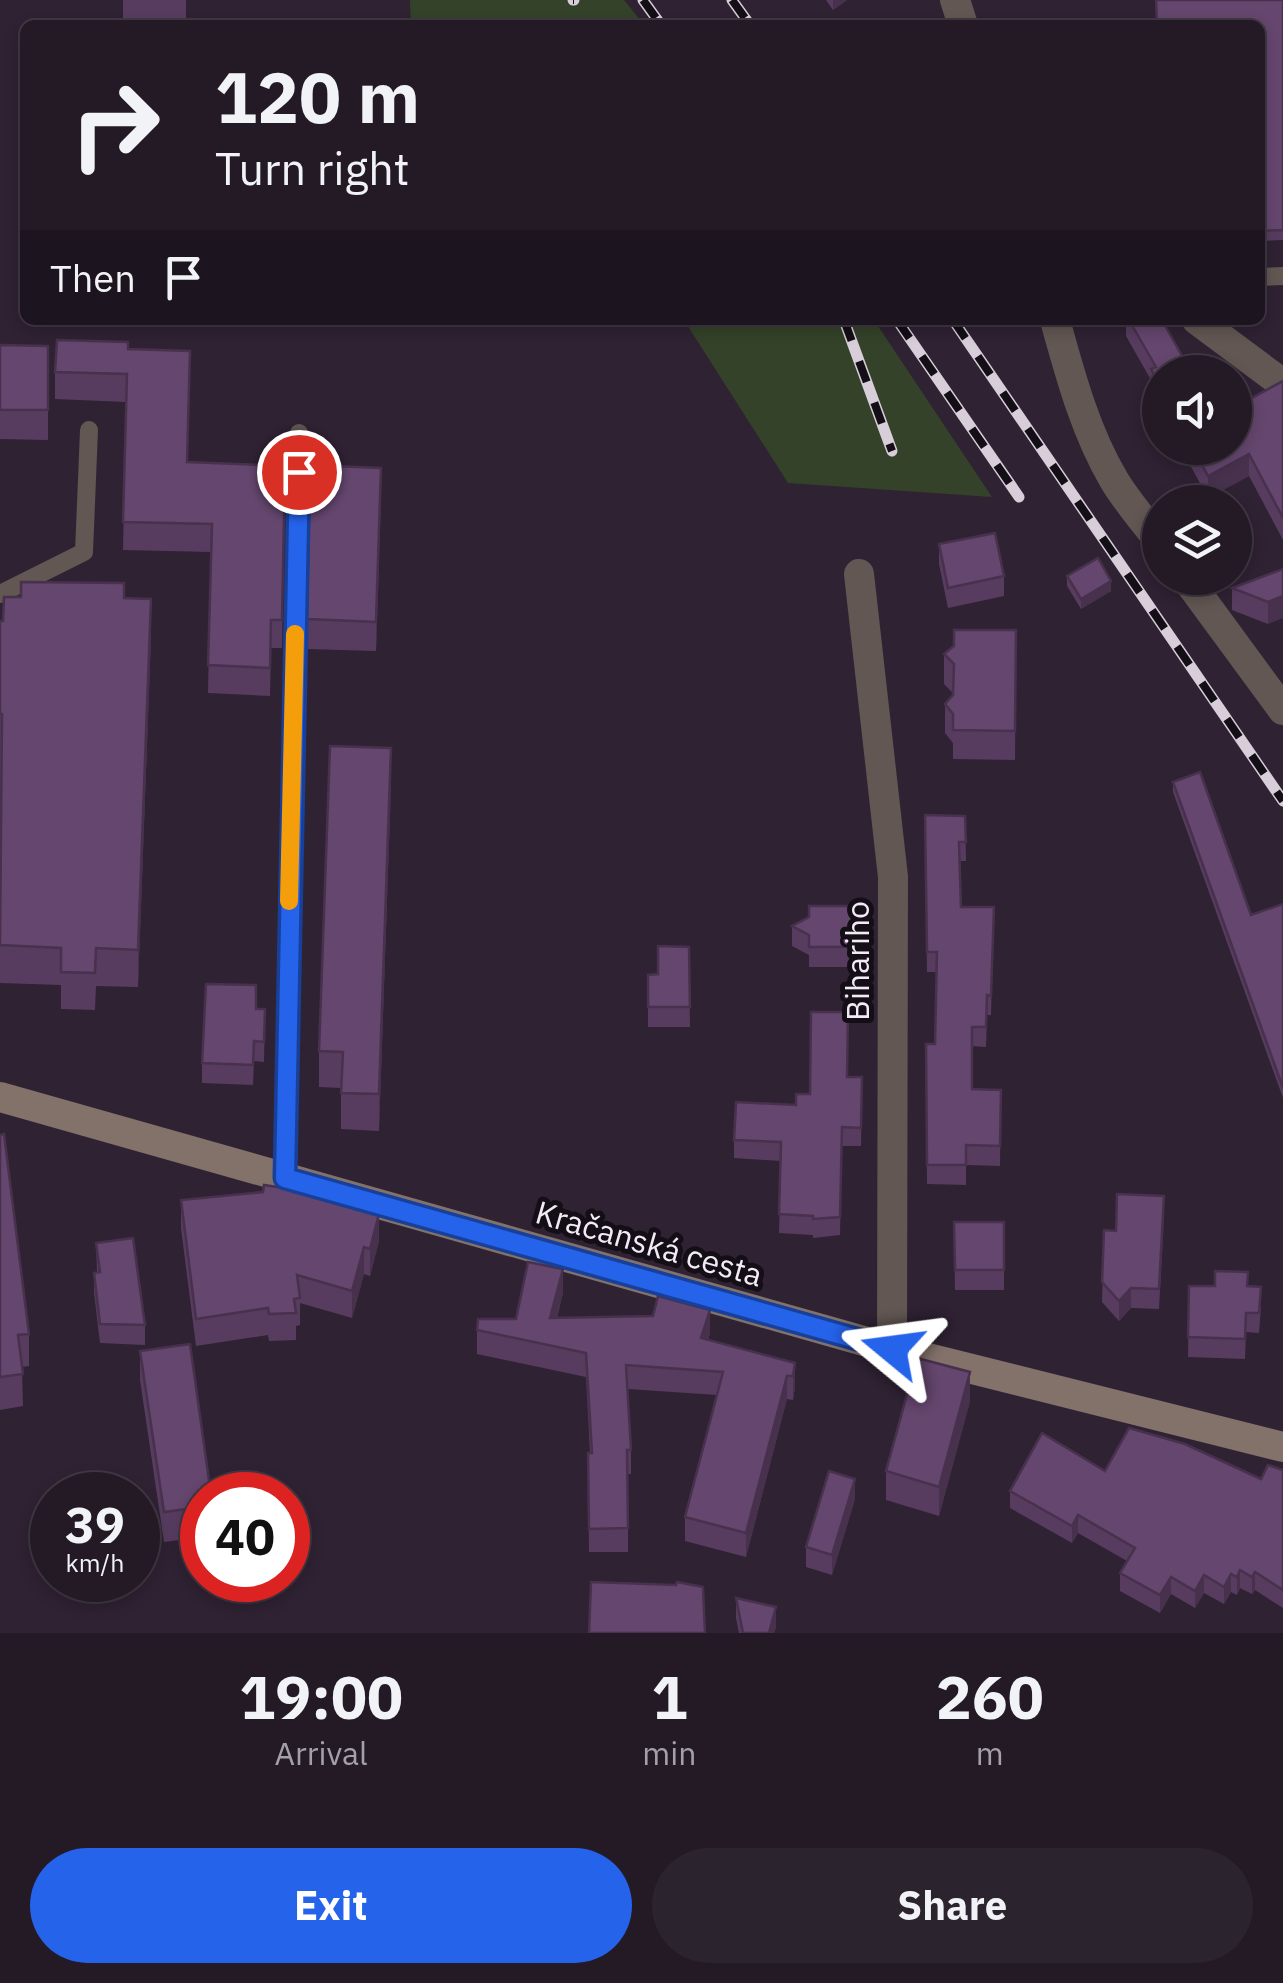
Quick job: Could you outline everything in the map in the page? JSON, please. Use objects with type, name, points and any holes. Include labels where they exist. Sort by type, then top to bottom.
[{"type":"street","points":[[1056,325],[1076,394],[1096,444],[1114,480],[1142,518]]},
{"type":"street","points":[[1204,325],[1283,384]]},
{"type":"street","name":"Bihariho","points":[[859,574],[893,876],[892,1349]]},
{"type":"street","points":[[1198,595],[1283,710]]},
{"type":"street","name":"Kračanská cesta","points":[[0,1097],[892,1349],[1283,1448]]},
{"type":"lane","points":[[0,594],[84,552],[89,430]]},
{"type":"lane","points":[[285,1178],[300,433]]},
{"type":"green space","points":[[410,0],[624,0],[640,20],[411,20]]},
{"type":"green space","points":[[687,325],[877,325],[992,497],[788,483]]},
{"type":"building","points":[[1156,0],[1283,0],[1283,230],[1265,231],[1265,20],[1157,20]]},
{"type":"building","points":[[1132,325],[1165,325],[1182,355],[1149,355]]},
{"type":"building","points":[[57,340],[128,342],[128,349],[190,351],[187,462],[285,466],[282,620],[271,620],[270,668],[208,665],[212,524],[123,522],[127,374],[55,372]]},
{"type":"building","points":[[0,345],[48,346],[48,410],[0,410]]},
{"type":"building","points":[[1283,381],[1283,518],[1252,460],[1252,398]]},
{"type":"building","points":[[310,465],[381,468],[376,622],[307,619]]},
{"type":"building","points":[[1202,465],[1228,465],[1208,476]]},
{"type":"building","points":[[995,533],[1004,576],[948,588],[939,544]]},
{"type":"building","points":[[1098,558],[1111,581],[1081,599],[1067,576]]},
{"type":"building","points":[[1283,569],[1283,596],[1268,602],[1250,595],[1252,581]]},
{"type":"building","points":[[21,582],[124,583],[124,598],[151,599],[138,950],[96,948],[95,973],[61,972],[61,948],[0,945],[0,621],[4,597],[21,597]]},
{"type":"building","points":[[954,630],[1016,630],[1015,731],[953,730],[953,714],[945,704],[953,695],[954,664],[944,654],[954,646]]},
{"type":"building","points":[[330,746],[391,748],[379,1094],[341,1093],[343,1052],[319,1051]]},
{"type":"building","points":[[1200,772],[1251,915],[1283,904],[1283,1088],[1173,782]]},
{"type":"building","points":[[925,815],[965,816],[966,842],[959,842],[961,907],[994,907],[991,996],[987,995],[986,1027],[972,1027],[972,1089],[1001,1090],[1000,1146],[966,1145],[966,1165],[927,1165],[926,1044],[935,1044],[937,952],[927,952]]},
{"type":"building","points":[[809,906],[860,906],[858,947],[809,947],[809,935],[792,926],[809,917]]},
{"type":"building","points":[[658,946],[689,947],[690,1007],[648,1007],[648,975],[658,974]]},
{"type":"building","points":[[206,984],[256,985],[256,1009],[265,1009],[264,1042],[254,1041],[253,1065],[202,1063]]},
{"type":"building","points":[[811,1012],[848,1012],[847,1077],[862,1077],[861,1128],[842,1127],[840,1217],[813,1219],[779,1214],[781,1142],[734,1140],[736,1102],[796,1105],[796,1094],[810,1094]]},
{"type":"building","points":[[4,1134],[29,1334],[18,1335],[23,1374],[0,1377],[0,1135]]},
{"type":"building","points":[[264,1185],[298,1190],[379,1214],[370,1249],[364,1247],[352,1291],[297,1275],[300,1298],[294,1299],[296,1313],[269,1314],[268,1308],[196,1319],[181,1200],[263,1192]]},
{"type":"building","points":[[1117,1194],[1164,1196],[1159,1289],[1131,1288],[1119,1301],[1102,1282],[1104,1230],[1116,1231]]},
{"type":"building","points":[[954,1222],[1004,1222],[1004,1270],[955,1270]]},
{"type":"building","points":[[133,1238],[145,1325],[100,1324],[94,1273],[100,1272],[96,1243]]},
{"type":"building","points":[[528,1262],[563,1269],[550,1318],[653,1316],[658,1296],[710,1310],[701,1338],[795,1363],[793,1376],[787,1376],[746,1533],[685,1517],[723,1372],[626,1365],[631,1450],[627,1450],[628,1528],[589,1529],[588,1453],[592,1453],[586,1353],[477,1330],[478,1319],[516,1319]]},
{"type":"building","points":[[1215,1271],[1248,1272],[1247,1286],[1261,1287],[1259,1313],[1246,1313],[1245,1339],[1188,1337],[1189,1286],[1215,1286]]},
{"type":"building","points":[[190,1344],[208,1472],[180,1472],[180,1510],[164,1512],[140,1351]]},
{"type":"building","points":[[917,1358],[970,1372],[939,1487],[886,1471]]},
{"type":"building","points":[[1129,1428],[1185,1444],[1261,1479],[1268,1465],[1283,1470],[1283,1590],[1255,1572],[1252,1577],[1240,1570],[1237,1577],[1231,1574],[1224,1587],[1204,1575],[1195,1591],[1171,1577],[1160,1595],[1120,1573],[1135,1548],[1078,1515],[1072,1526],[1010,1491],[1042,1433],[1105,1471]]},
{"type":"building","points":[[829,1471],[855,1479],[832,1555],[806,1547]]},
{"type":"building","points":[[591,1582],[677,1582],[703,1587],[705,1633],[589,1633]]},
{"type":"building","points":[[736,1598],[776,1607],[769,1633],[743,1633]]},
{"type":"railway","points":[[643,0],[657,20]]},
{"type":"railway","points":[[732,0],[746,20]]},
{"type":"railway","points":[[846,325],[892,451]]},
{"type":"railway","points":[[900,325],[1019,497]]},
{"type":"railway","points":[[956,325],[1283,801]]},
{"type":"slow traffic","points":[[289,901],[295,634]]},
{"type":"route","points":[[299,472],[285,1178],[892,1349]]}]
